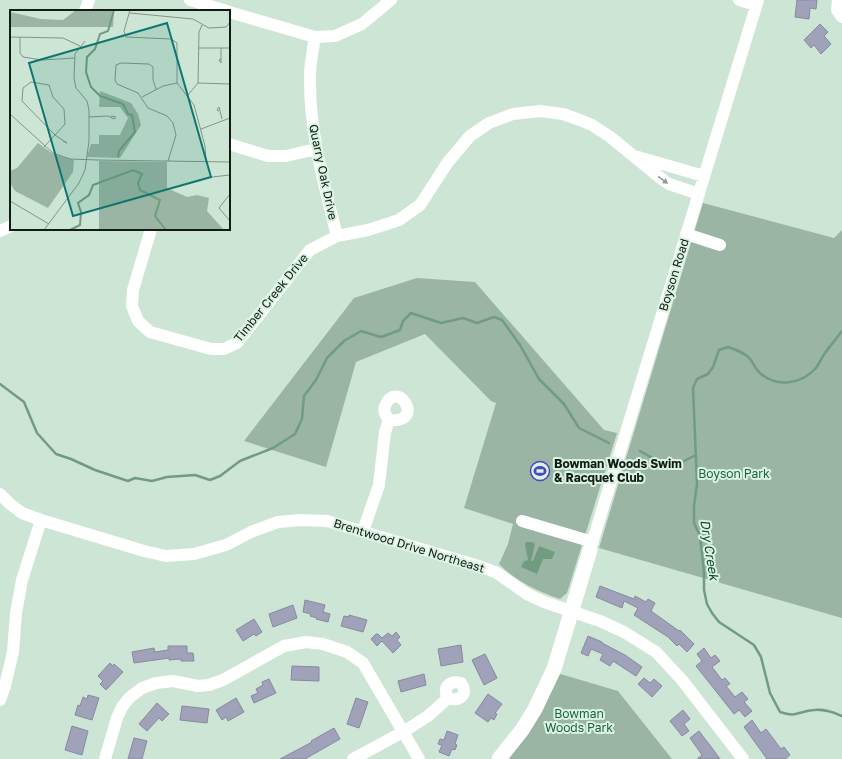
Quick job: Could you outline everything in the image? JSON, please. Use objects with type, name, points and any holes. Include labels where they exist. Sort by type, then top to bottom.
[{"type":"main road","points":[[499,759],[522,730],[545,690],[554,669],[592,546]]},
{"type":"street","points":[[85,10],[88,0]]},
{"type":"street","points":[[190,0],[225,10]]},
{"type":"street","points":[[230,12],[315,37],[335,36],[362,24],[391,0]]},
{"type":"street","points":[[739,0],[757,3]]},
{"type":"street","points":[[838,0],[837,10],[842,17]]},
{"type":"street","name":"Boyson Road","points":[[592,546],[757,3]]},
{"type":"street","name":"Quarry Oak Drive","points":[[315,37],[310,76],[311,114],[316,149],[337,236]]},
{"type":"street","name":"Timber Creek Drive","points":[[151,230],[133,290],[132,306],[138,321],[150,332],[211,349],[224,349],[237,343],[310,250],[337,236],[368,230],[399,220],[420,205],[448,162],[470,136],[490,123],[513,114],[540,111],[563,114],[580,120],[598,129],[669,184],[699,194]]},
{"type":"street","points":[[230,144],[268,156],[286,156],[316,149]]},
{"type":"street","name":"Timber Creek Drive","points":[[634,156],[704,176]]},
{"type":"street","points":[[0,231],[10,227]]},
{"type":"street","points":[[686,234],[720,245]]},
{"type":"street","points":[[363,531],[379,485],[385,432],[389,420]]},
{"type":"street","name":"Brentwood Drive Northeast","points":[[0,494],[22,513],[144,551],[166,556],[194,554],[226,545],[251,532],[278,522],[301,520],[327,521],[482,567],[511,582],[527,594],[571,612],[600,621],[624,632],[656,652],[682,680],[743,759]]},
{"type":"street","points":[[0,700],[13,652],[16,614],[22,580],[41,520]]},
{"type":"street","points":[[522,521],[592,546]]},
{"type":"street","points":[[105,759],[117,718],[122,707],[129,698],[142,688],[156,683],[173,682],[198,686],[209,685],[222,680],[284,646],[306,642],[324,644],[347,652],[364,663],[419,759]]},
{"type":"street","points":[[353,759],[403,732],[428,716],[448,698]]},
{"type":"green space","name":"Boyson Park","points":[[703,203],[834,238],[842,230],[842,618],[599,548]]},
{"type":"green space","points":[[417,278],[475,282],[604,430],[617,433],[567,593],[560,599],[527,585],[499,564],[508,544],[513,524],[464,508],[496,403],[491,401],[425,334],[356,362],[326,467],[244,441],[354,298]]},
{"type":"green space","name":"Bowman Woods Park","points":[[557,673],[618,691],[672,759],[506,759]]},
{"type":"shaded area","points":[[526,542],[532,542],[535,544],[531,561],[533,561],[539,546],[555,552],[552,559],[543,559],[537,574],[521,567],[524,561],[528,560],[525,544]]},
{"type":"building","points":[[797,0],[817,0],[816,9],[810,8],[809,19],[795,17]]},
{"type":"building","points":[[820,24],[828,32],[824,36],[831,44],[821,54],[814,45],[811,48],[804,40]]},
{"type":"building","points":[[600,586],[634,599],[635,596],[646,602],[648,599],[655,603],[651,611],[679,631],[680,630],[694,644],[687,652],[679,644],[677,646],[668,637],[634,615],[638,608],[624,601],[622,608],[596,597]]},
{"type":"building","points":[[305,600],[325,605],[323,612],[330,614],[328,622],[316,619],[317,618],[310,616],[311,614],[303,612]]},
{"type":"building","points":[[293,605],[297,618],[273,627],[269,614]]},
{"type":"building","points":[[349,615],[367,620],[363,632],[341,626],[344,616],[349,617]]},
{"type":"building","points":[[254,619],[262,632],[256,636],[254,634],[243,641],[236,630]]},
{"type":"building","points":[[396,632],[400,637],[397,640],[401,645],[393,653],[382,641],[377,646],[371,639],[376,634],[382,638],[388,633],[392,636]]},
{"type":"building","points":[[588,636],[625,655],[642,667],[636,676],[613,661],[610,666],[600,660],[603,654],[591,649],[588,656],[581,653]]},
{"type":"building","points":[[461,645],[463,662],[441,666],[438,649]]},
{"type":"building","points":[[168,646],[187,646],[187,653],[193,653],[194,661],[181,661],[181,659],[169,660],[169,658],[134,663],[132,652],[154,648],[155,652],[168,650]]},
{"type":"building","points":[[704,648],[711,658],[715,655],[720,661],[712,667],[722,680],[725,678],[730,684],[726,686],[735,697],[742,692],[748,699],[744,702],[752,711],[745,717],[739,710],[734,714],[696,666],[702,661],[697,654]]},
{"type":"building","points":[[485,654],[497,678],[484,685],[472,660]]},
{"type":"building","points":[[110,663],[113,666],[114,664],[123,672],[106,690],[100,684],[103,681],[98,676]]},
{"type":"building","points":[[292,666],[319,667],[319,681],[291,680]]},
{"type":"building","points":[[424,674],[426,685],[401,692],[398,681]]},
{"type":"building","points":[[644,678],[650,683],[654,679],[662,686],[652,697],[638,684]]},
{"type":"building","points":[[269,679],[276,693],[254,703],[251,696],[258,693],[256,689],[263,685],[262,682]]},
{"type":"building","points":[[488,694],[502,704],[495,713],[497,714],[494,720],[491,718],[488,722],[475,713]]},
{"type":"building","points":[[88,695],[99,698],[92,720],[75,715],[78,705],[80,706],[83,697],[87,699]]},
{"type":"building","points":[[236,698],[244,712],[228,721],[226,717],[222,720],[216,710]]},
{"type":"building","points":[[356,698],[368,702],[359,728],[347,724]]},
{"type":"building","points":[[157,703],[169,714],[162,721],[159,718],[147,731],[139,724]]},
{"type":"building","points":[[182,706],[209,709],[207,723],[180,720]]},
{"type":"building","points":[[683,710],[690,719],[684,724],[689,731],[682,736],[670,721]]},
{"type":"building","points":[[752,720],[761,733],[766,729],[781,749],[784,747],[790,755],[785,759],[767,759],[744,727]]},
{"type":"building","points":[[72,726],[88,731],[82,755],[65,750]]},
{"type":"building","points":[[334,728],[340,739],[305,759],[280,759],[312,742],[311,741]]},
{"type":"building","points":[[447,731],[458,735],[455,750],[452,749],[449,756],[439,752],[442,745],[438,744],[440,739],[444,740]]},
{"type":"building","points":[[699,731],[720,759],[697,759],[702,755],[690,738]]},
{"type":"building","points":[[134,738],[147,741],[142,759],[128,759]]},
{"type":"waterway","points":[[0,384],[24,402],[37,433],[56,454],[95,470],[128,481],[135,478],[152,481],[167,477],[195,475],[210,480],[220,476],[240,461],[273,448],[295,434],[302,419],[304,396],[316,380],[327,358],[344,341],[361,331],[381,337],[400,330],[403,321],[411,313],[441,323],[463,318],[477,323],[494,317],[502,320],[520,345],[539,379],[564,404],[579,428],[609,443]]},
{"type":"waterway","name":"Dry Creek","points":[[842,331],[824,355],[818,366],[809,374],[796,381],[781,382],[766,378],[757,370],[746,355],[728,347],[719,350],[713,367],[708,374],[697,379],[693,388],[697,484],[694,506],[694,523],[700,536],[704,572],[704,590],[707,604],[719,622],[754,645],[761,657],[770,693],[780,712],[794,714],[822,710],[842,716]]},
{"type":"waterway","points":[[640,451],[670,468],[677,468],[682,462],[696,455]]},
{"type":"place","name":"Bowman Woods Swim & Racquet Club","points":[[540,471]]}]
